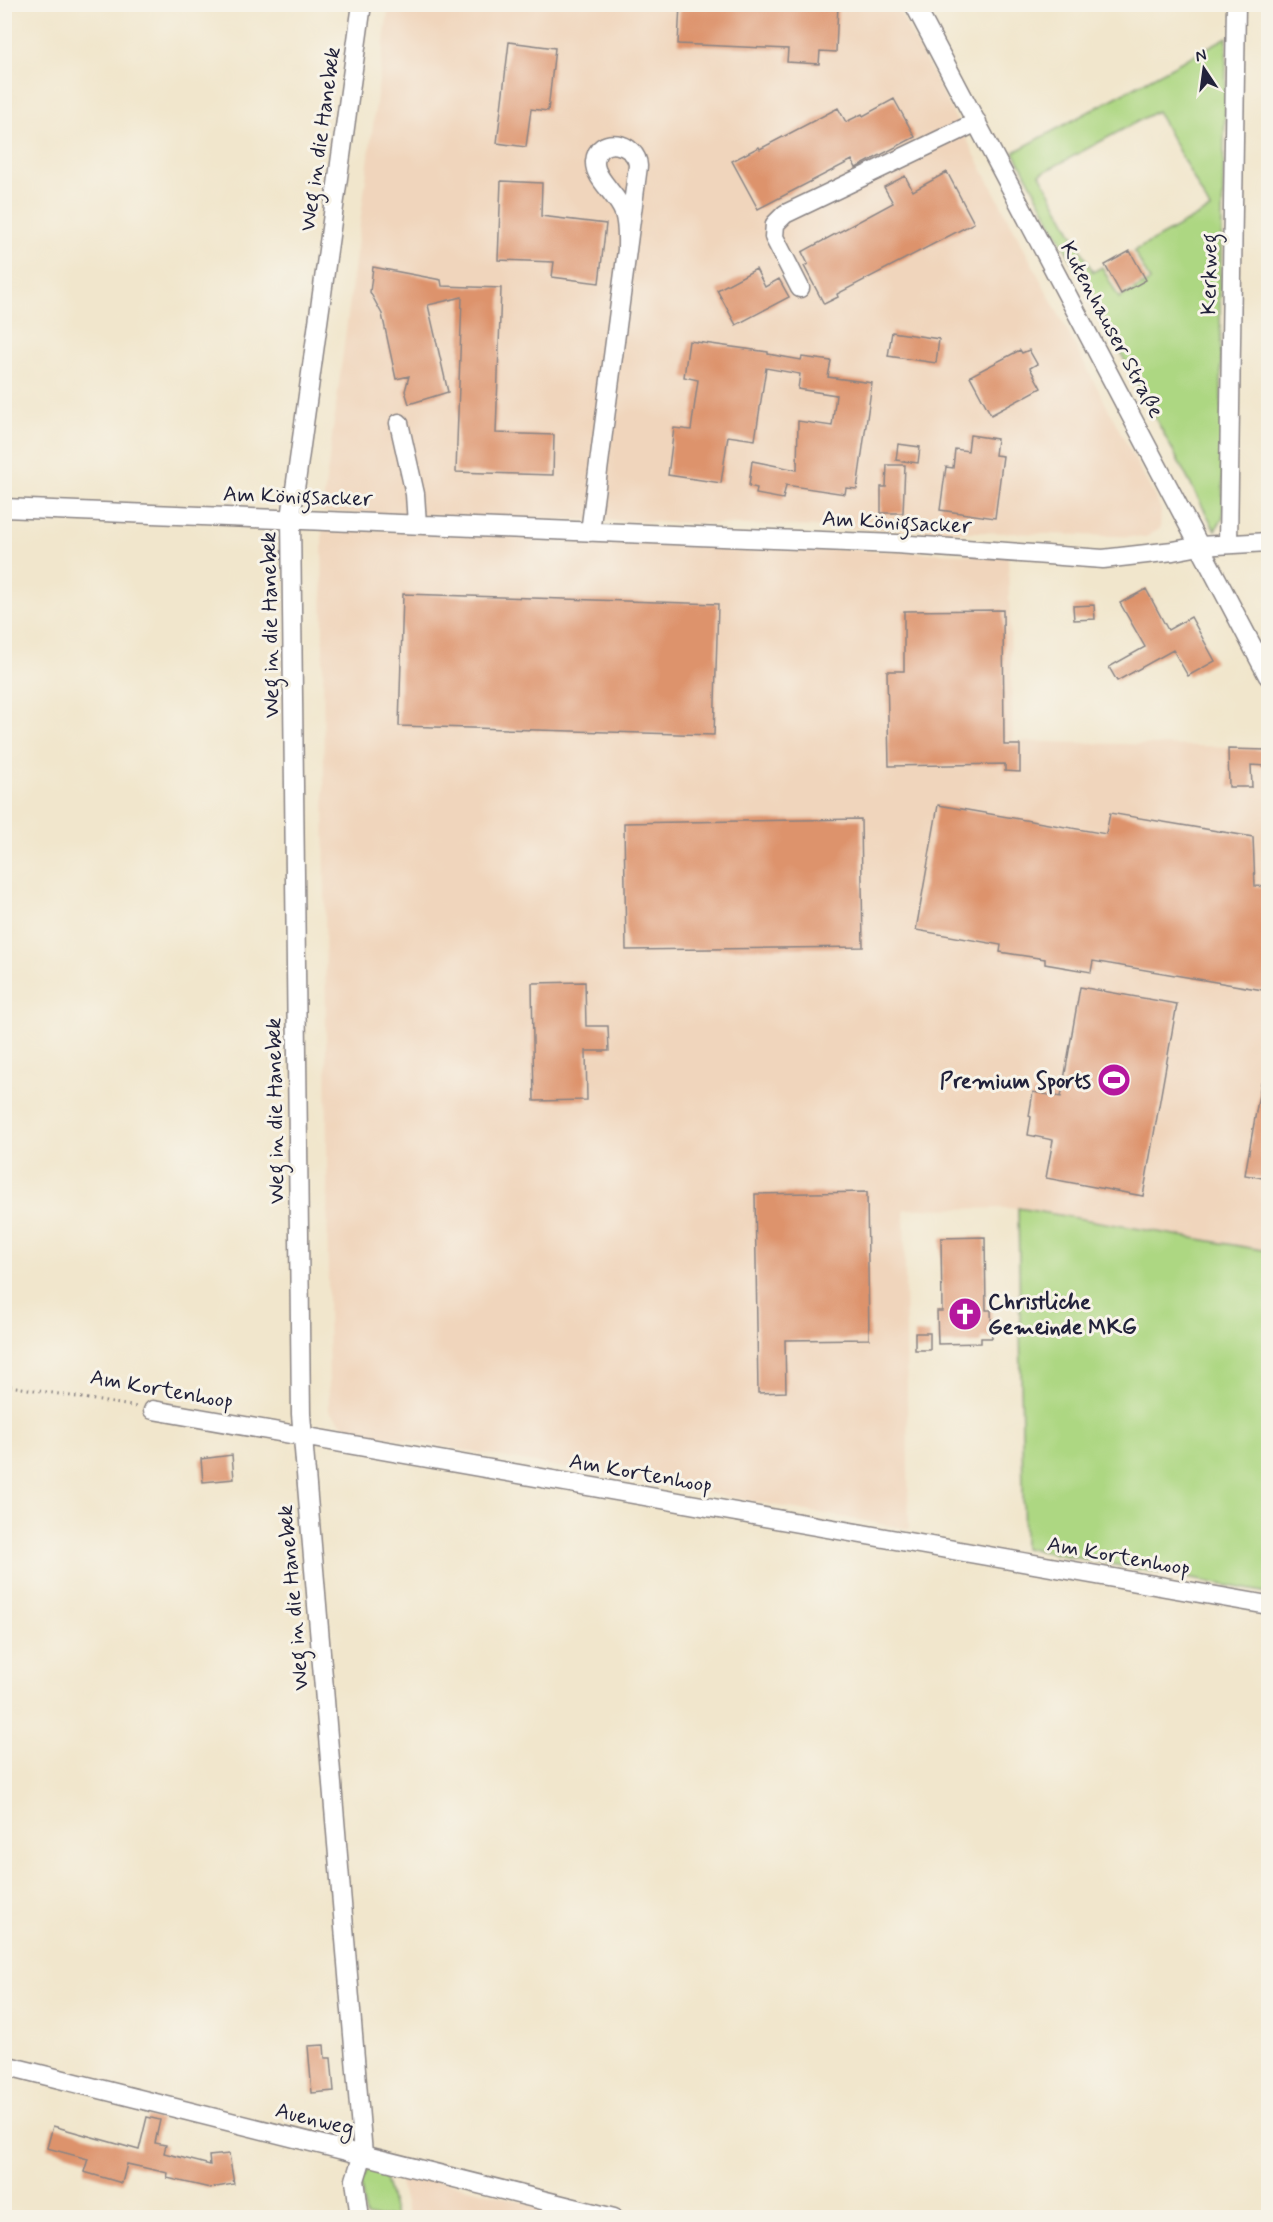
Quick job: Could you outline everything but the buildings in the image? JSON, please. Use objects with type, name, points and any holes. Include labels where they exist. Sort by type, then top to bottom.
[{"type":"street","name":"Weg in die Hanebek","points":[[360,2217],[355,2180],[363,2154],[301,1414],[291,518],[362,4]]},
{"type":"street","name":"Kutenhauser Straße","points":[[914,4],[1269,676]]},
{"type":"street","name":"Kerkweg","points":[[1228,544],[1236,4]]},
{"type":"street","points":[[800,288],[774,237],[775,224],[785,214],[977,122]]},
{"type":"street","points":[[590,532],[627,250],[638,162],[634,153],[625,146],[612,144],[600,150],[595,162],[596,169],[625,214],[627,250]]},
{"type":"street","points":[[399,423],[415,494],[417,524]]},
{"type":"street","name":"Am Königsacker","points":[[4,508],[896,544],[1103,559],[1200,546],[1269,542]]},
{"type":"street","name":"Am Kortenhoop","points":[[153,1410],[1269,1605]]},
{"type":"street","name":"Auenweg","points":[[4,2065],[613,2217]]},
{"type":"path","name":"Am Kortenhoop","points":[[4,1385],[153,1410]]},
{"type":"shaded area","points":[[389,4],[896,5],[1161,509],[1160,529],[1146,537],[322,512]]},
{"type":"shaded area","points":[[322,528],[1008,556],[1013,741],[1268,748],[1268,1251],[1018,1208],[904,1209],[909,1529],[349,1430],[329,1411]]},
{"type":"shaded area","points":[[397,2170],[584,2217],[408,2217]]},
{"type":"green space","points":[[1227,37],[1220,295],[1223,518],[1215,530],[1014,152]],"holes":[[[1157,111],[1210,209],[1134,251],[1150,281],[1119,298],[1102,267],[1093,272],[1040,174]]]},
{"type":"green space","points":[[1018,1208],[1268,1251],[1268,1593],[1024,1548]]},
{"type":"green space","points":[[372,2164],[382,2165],[395,2217],[366,2217],[360,2182]]},
{"type":"place","name":"Premium Sports","points":[[1114,1080]]},
{"type":"place","name":"Christliche Gemeinde MKG","points":[[965,1314]]}]
